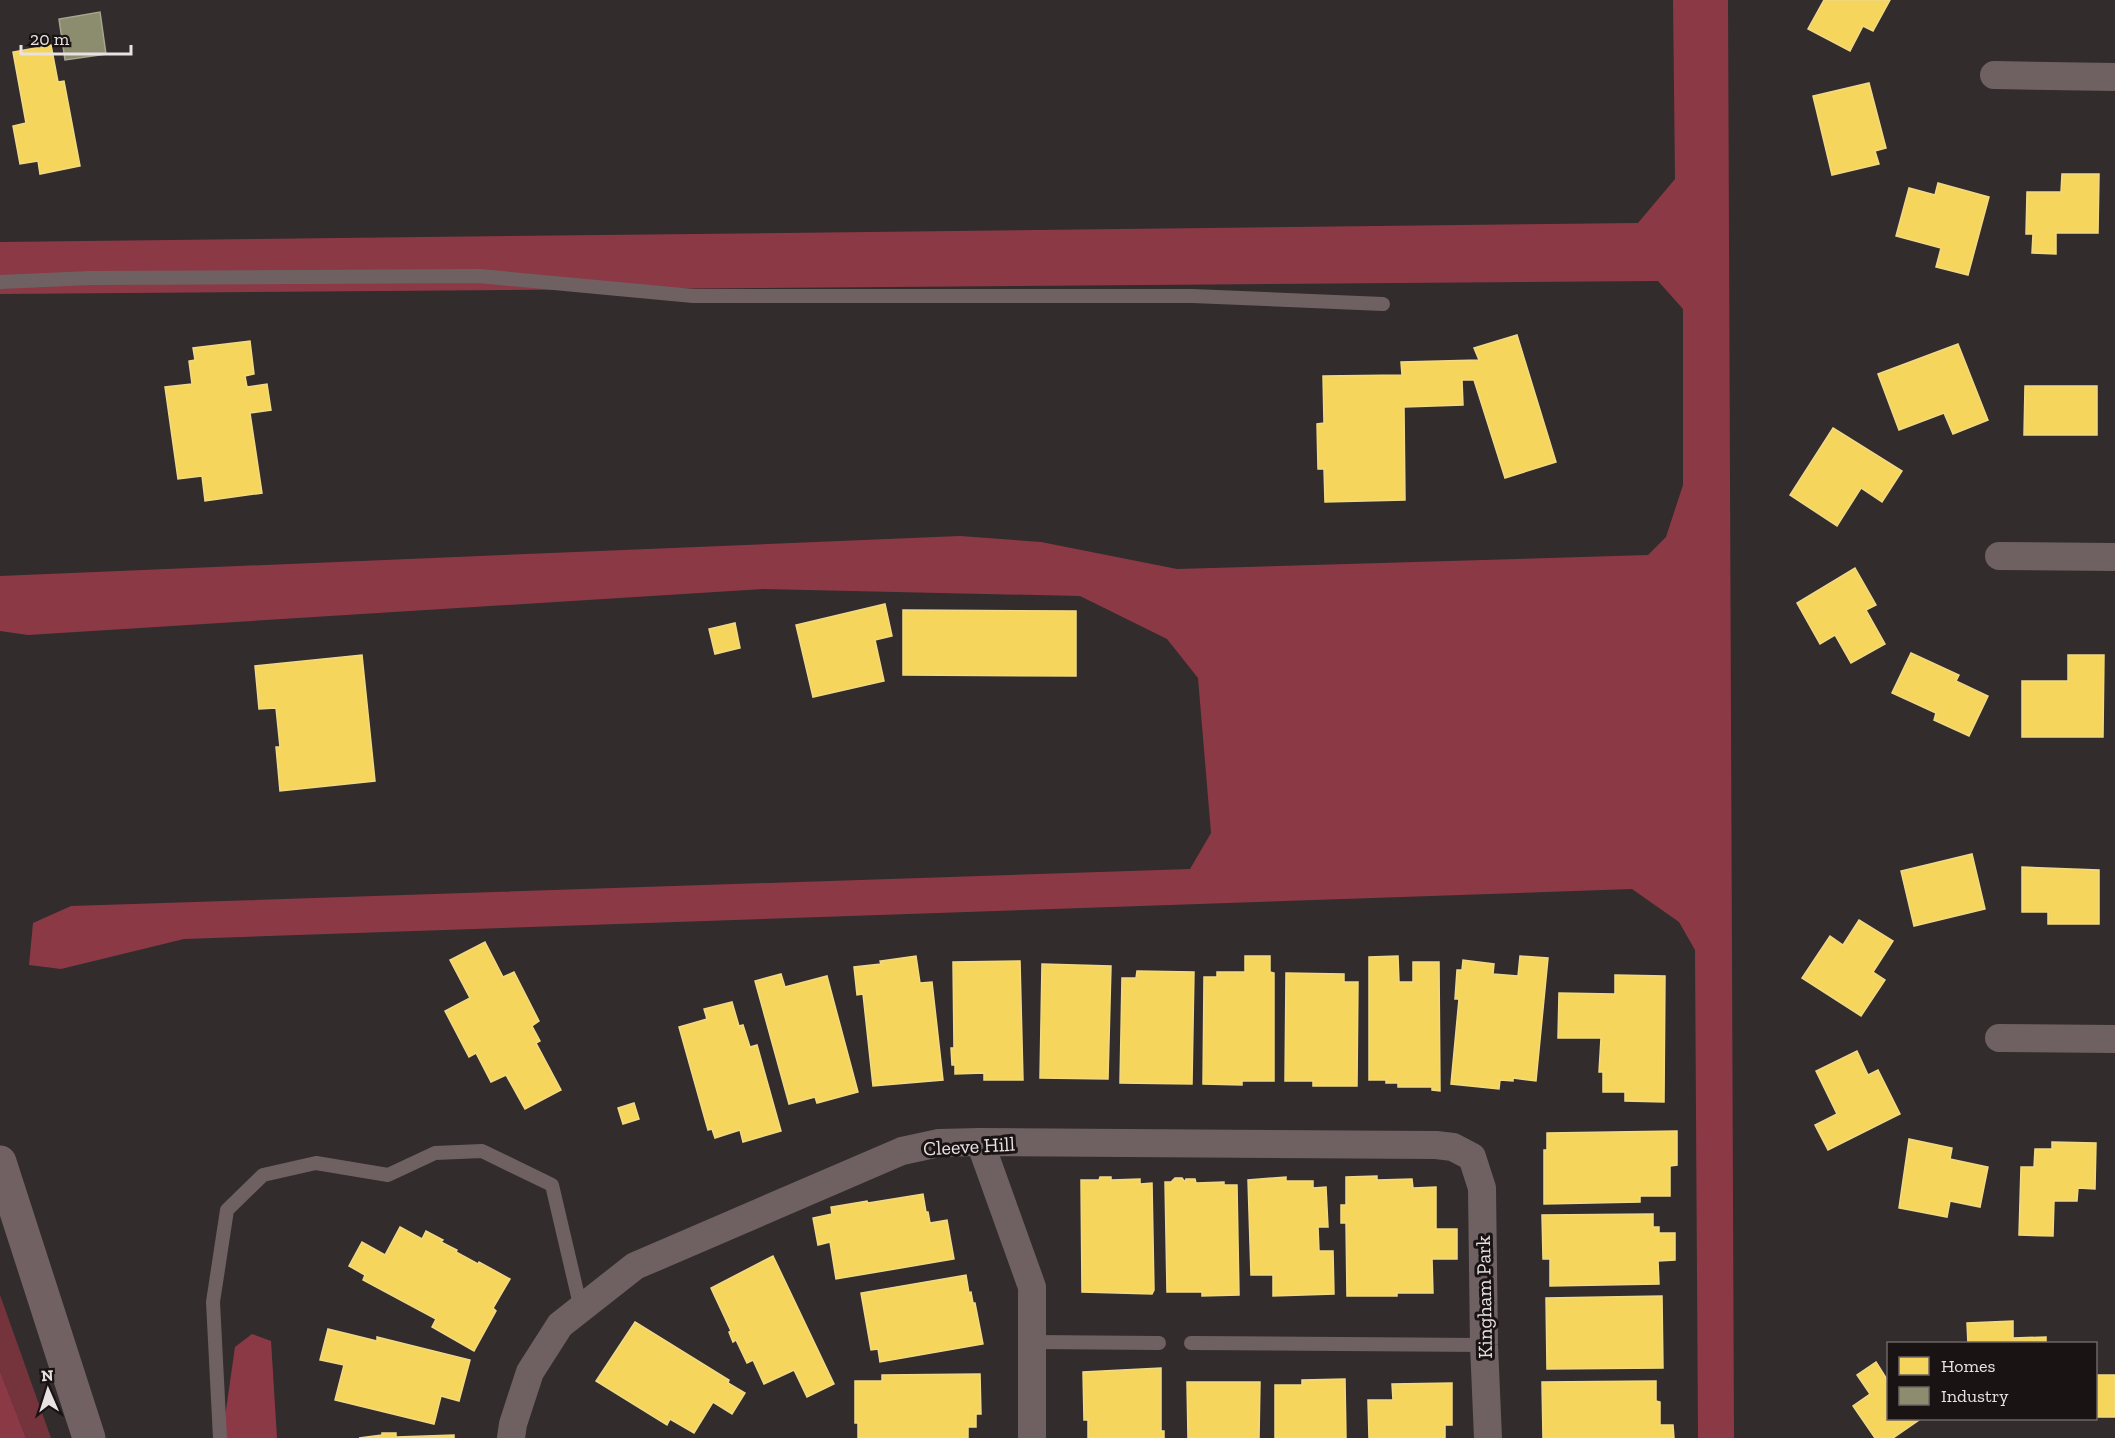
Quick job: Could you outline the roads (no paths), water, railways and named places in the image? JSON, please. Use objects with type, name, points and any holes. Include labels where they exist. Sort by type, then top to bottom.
[{"type":"main road","points":[[0,1162],[89,1438]]},
{"type":"street","points":[[1994,75],[2115,77]]},
{"type":"street","points":[[1999,556],[2115,557]]},
{"type":"street","points":[[1999,1038],[2115,1039]]},
{"type":"street","points":[[980,1142],[1032,1287],[1032,1438]]},
{"type":"street","name":"Cleeve Hill","points":[[511,1438],[513,1424],[530,1372],[560,1325],[635,1266],[902,1151],[939,1143],[980,1142],[1436,1145],[1453,1147],[1472,1157]]},
{"type":"street","name":"Kingham Park","points":[[1472,1157],[1482,1188],[1488,1438]]},
{"type":"lane","points":[[0,282],[91,278],[479,276],[693,296],[1192,296],[1383,303]]},
{"type":"lane","points":[[220,1438],[213,1302],[227,1210],[263,1175],[316,1163],[388,1175],[435,1154],[482,1151],[552,1185],[581,1309]]},
{"type":"lane","points":[[1032,1342],[1158,1343]]},
{"type":"lane","points":[[1191,1343],[1484,1346]]}]
